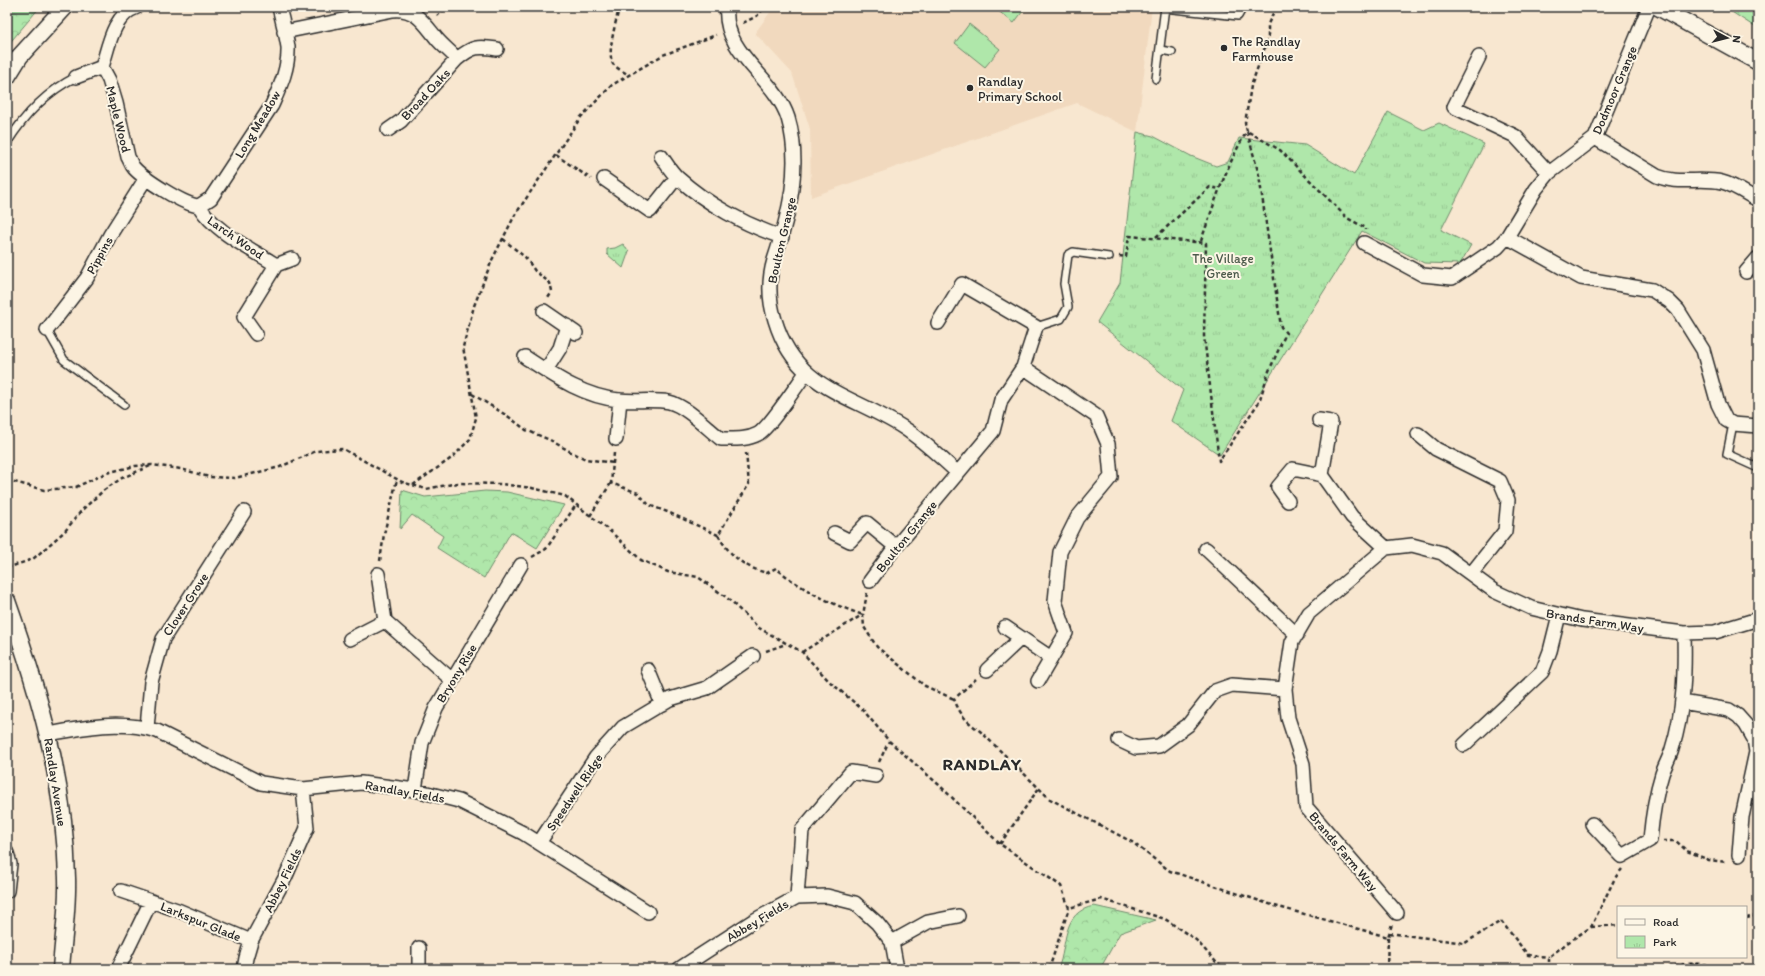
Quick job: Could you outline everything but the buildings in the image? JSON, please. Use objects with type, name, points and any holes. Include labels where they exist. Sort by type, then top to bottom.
[{"type":"street","points":[[7,77],[20,56],[65,7]]},
{"type":"street","points":[[76,77],[102,67],[119,20],[130,9],[137,7]]},
{"type":"street","name":"Long Meadow","points":[[199,206],[211,198],[272,105],[284,75],[288,47],[279,7]]},
{"type":"street","name":"Boulton Grange","points":[[727,7],[726,13],[729,30],[735,44],[780,99],[788,118],[793,144],[794,168],[792,197],[770,277],[772,310],[786,350],[806,372],[836,392],[905,429],[958,473]]},
{"type":"street","name":"Dodmoor Grange","points":[[1364,243],[1423,275],[1452,278],[1486,255],[1507,237],[1536,189],[1549,173],[1595,138],[1650,7]]},
{"type":"street","points":[[1658,7],[1758,62]]},
{"type":"street","name":"Broad Oaks","points":[[284,32],[393,10],[408,9],[416,15],[457,59],[401,121],[388,130]]},
{"type":"street","points":[[457,59],[469,50],[476,47],[497,49]]},
{"type":"street","points":[[1479,57],[1454,107],[1515,136],[1549,173]]},
{"type":"street","name":"Maple Wood","points":[[102,67],[111,88],[128,157],[133,168],[185,203],[199,206]]},
{"type":"street","points":[[1595,138],[1665,180],[1722,182],[1758,200]]},
{"type":"street","points":[[661,156],[676,177],[724,211],[768,233],[782,237]]},
{"type":"street","points":[[604,179],[650,211],[676,177]]},
{"type":"street","name":"Pippins","points":[[47,330],[87,278],[110,235],[146,178]]},
{"type":"street","name":"Larch Wood","points":[[199,206],[217,227],[276,265]]},
{"type":"street","points":[[1507,237],[1581,278],[1652,290],[1670,301],[1678,310],[1703,350],[1721,413],[1726,420],[1733,424],[1758,426]]},
{"type":"street","points":[[1746,272],[1758,258]]},
{"type":"street","name":"Larch Wood","points":[[256,334],[244,317],[276,265],[292,259]]},
{"type":"street","points":[[938,323],[962,284],[1036,327]]},
{"type":"street","points":[[544,311],[571,329],[546,370]]},
{"type":"street","name":"Boulton Grange","points":[[870,581],[896,547],[993,431],[1001,400],[1024,367],[1036,327]]},
{"type":"street","points":[[525,357],[584,392],[602,398],[669,402],[692,415],[722,439],[744,438],[759,433],[770,421],[806,372]]},
{"type":"street","points":[[1024,367],[1096,416],[1108,444],[1111,477],[1077,518],[1060,552],[1054,602],[1066,633],[1038,680]]},
{"type":"street","points":[[616,439],[620,400]]},
{"type":"street","points":[[1319,420],[1331,422],[1322,475]]},
{"type":"street","points":[[1418,434],[1436,449],[1500,481],[1508,500],[1505,531],[1471,574]]},
{"type":"street","points":[[1288,501],[1278,487],[1293,469],[1322,475],[1352,517],[1386,548]]},
{"type":"street","name":"Clover Grove","points":[[147,728],[151,682],[163,639],[244,512]]},
{"type":"street","points":[[834,533],[850,541],[867,523],[896,547]]},
{"type":"street","name":"Brands Farm Way","points":[[1397,913],[1306,807],[1304,764],[1288,718],[1285,689],[1292,642],[1309,613],[1386,548],[1412,545],[1442,553],[1494,591],[1531,608],[1559,615],[1684,633],[1715,632],[1758,619]]},
{"type":"street","points":[[1206,549],[1297,635]]},
{"type":"street","name":"Bryony Rise","points":[[415,790],[422,743],[436,708],[521,565]]},
{"type":"street","points":[[378,574],[385,621],[452,680]]},
{"type":"street","name":"Randlay Avenue","points":[[7,601],[26,653],[49,734],[64,833],[67,874],[60,969]]},
{"type":"street","points":[[1464,745],[1542,672],[1550,650],[1559,615]]},
{"type":"street","points":[[350,639],[385,621]]},
{"type":"street","points":[[1005,628],[1051,658]]},
{"type":"street","points":[[1592,824],[1622,856],[1650,840],[1655,797],[1662,772],[1672,749],[1682,702],[1684,633]]},
{"type":"street","points":[[987,670],[1020,638]]},
{"type":"street","name":"Speedwell Ridge","points":[[539,843],[596,757],[623,727],[670,699],[707,688],[753,656]]},
{"type":"street","points":[[648,670],[662,704]]},
{"type":"street","points":[[1120,740],[1136,748],[1158,746],[1188,725],[1215,691],[1232,685],[1285,689]]},
{"type":"street","points":[[1682,702],[1729,710],[1738,716],[1746,725],[1754,739],[1756,752],[1742,817],[1739,855]]},
{"type":"street","name":"Randlay Fields","points":[[49,734],[115,724],[147,728],[156,731],[261,783],[303,789],[361,783],[415,790],[459,801],[523,833],[648,912]]},
{"type":"street","points":[[797,897],[802,830],[851,772],[874,775]]},
{"type":"street","name":"Abbey Fields","points":[[244,969],[251,941],[285,878],[307,828],[303,789]]},
{"type":"street","points":[[7,853],[10,864],[7,891]]},
{"type":"street","name":"Larkspur Glade","points":[[121,891],[151,901],[251,941]]},
{"type":"street","name":"Abbey Fields","points":[[679,969],[753,921],[797,897],[827,896],[855,903],[876,923],[892,942],[897,969]]},
{"type":"street","name":"Larkspur Glade","points":[[118,969],[151,901]]},
{"type":"street","points":[[892,942],[928,922],[958,916]]},
{"type":"street","points":[[419,948],[419,969]]},
{"type":"lane","points":[[1156,79],[1161,50],[1164,7],[1202,10],[1238,16],[1243,7]]},
{"type":"lane","points":[[1161,50],[1172,52]]},
{"type":"lane","points":[[7,143],[26,114],[49,93],[76,77]]},
{"type":"lane","points":[[1036,327],[1061,319],[1068,307],[1064,284],[1068,255],[1072,252],[1109,257]]},
{"type":"lane","points":[[47,330],[64,360],[124,405]]},
{"type":"lane","points":[[1733,424],[1727,454],[1758,468]]},
{"type":"path","points":[[619,7],[613,37],[611,58],[613,64],[629,75]]},
{"type":"path","points":[[412,485],[453,457],[470,439],[476,418],[463,347],[474,306],[492,260],[515,215],[581,117],[612,85],[663,55],[729,30],[757,16],[765,7]]},
{"type":"path","points":[[1109,257],[1115,255],[1126,257],[1129,236],[1206,243],[1204,336],[1219,461],[1259,402],[1269,370],[1286,333],[1281,327],[1259,175],[1245,123],[1251,86],[1268,39],[1268,24],[1276,7]]},
{"type":"path","points":[[1201,242],[1220,189],[1240,143],[1247,131]]},
{"type":"path","points":[[1247,131],[1280,150],[1348,218],[1366,228],[1364,243]]},
{"type":"path","points":[[556,155],[598,184],[604,179]]},
{"type":"path","points":[[1156,238],[1210,187],[1220,189]]},
{"type":"path","points":[[502,239],[526,258],[535,271],[550,283],[552,292],[541,309],[544,311]]},
{"type":"path","points":[[471,394],[509,417],[526,430],[550,440],[571,452],[586,459],[613,463]]},
{"type":"path","points":[[718,536],[750,484],[744,438]]},
{"type":"path","points":[[590,516],[610,483],[616,439]]},
{"type":"path","points":[[7,480],[44,490],[76,486],[106,473],[135,466],[152,465],[181,469],[209,477],[235,478],[280,467],[316,451],[343,449],[397,479],[426,489],[458,483],[509,485],[532,488],[564,496],[590,516],[641,560],[668,572],[698,577],[726,597],[759,628],[802,652],[829,682],[863,710],[889,741],[938,784],[1000,844],[1061,886],[1069,908],[1050,969]]},
{"type":"path","points":[[7,568],[33,559],[65,531],[82,510],[104,490],[122,478],[152,465]]},
{"type":"path","points":[[378,574],[384,534],[397,479]]},
{"type":"path","points":[[610,483],[638,492],[649,505],[670,513],[718,536],[724,546],[745,565],[767,573],[776,568],[810,593],[863,615]]},
{"type":"path","points":[[521,565],[546,549],[576,505]]},
{"type":"path","points":[[870,581],[863,615],[864,627],[877,647],[925,686],[954,699],[960,714],[980,731],[1050,799],[1132,842],[1170,871],[1275,906],[1388,937]]},
{"type":"path","points":[[802,652],[863,615]]},
{"type":"path","points":[[753,656],[787,644]]},
{"type":"path","points":[[954,699],[987,670]]},
{"type":"path","points":[[874,775],[889,741]]},
{"type":"path","points":[[1000,844],[1039,788]]},
{"type":"path","points":[[1650,840],[1676,841],[1687,851],[1709,860],[1738,863],[1739,855]]},
{"type":"path","points":[[1591,927],[1615,878],[1630,860],[1629,852]]},
{"type":"path","points":[[1069,908],[1101,898],[1165,919],[1196,940],[1216,962],[1225,969]]},
{"type":"path","points":[[1387,969],[1388,937],[1397,913]]},
{"type":"path","points":[[1747,918],[1758,916]]},
{"type":"path","points":[[1389,933],[1465,943],[1501,921],[1528,955],[1549,958],[1567,943],[1591,927],[1617,925]]},
{"type":"path","points":[[1549,958],[1549,969]]},
{"type":"path","points":[[1661,969],[1682,964],[1708,964],[1719,969]]},
{"type":"shaded area","name":"Randlay Primary School","points":[[774,7],[1152,7],[1137,132],[1077,103],[811,197],[810,129],[792,73],[755,33]]},
{"type":"green space","points":[[7,7],[40,7],[7,46]]},
{"type":"green space","points":[[993,7],[1026,7],[1014,23]]},
{"type":"green space","points":[[1724,7],[1758,7],[1758,29]]},
{"type":"green space","points":[[969,24],[1000,49],[985,67],[955,43]]},
{"type":"green space","name":"The Village Green","points":[[1388,112],[1424,130],[1439,123],[1484,144],[1441,230],[1471,245],[1460,264],[1424,263],[1362,231],[1220,455],[1171,421],[1183,390],[1097,322],[1120,283],[1137,132],[1153,136],[1191,156],[1216,166],[1228,162],[1239,138],[1305,145],[1354,175]]},
{"type":"green space","points":[[623,244],[629,251],[623,268],[607,254],[607,249],[615,248]]},
{"type":"green space","points":[[402,490],[425,497],[485,491],[507,492],[564,505],[537,548],[511,532],[484,578],[437,548],[443,536],[412,515],[400,529]]},
{"type":"green space","points":[[1094,906],[1156,920],[1120,933],[1100,969],[1058,969],[1067,930],[1071,922],[1083,909]]},
{"type":"place","name":"The Randlay Farmhouse","points":[[1224,48]]},
{"type":"place","name":"Randlay Primary School","points":[[970,88]]},
{"type":"district","name":"RANDLAY","points":[[982,764]]}]
